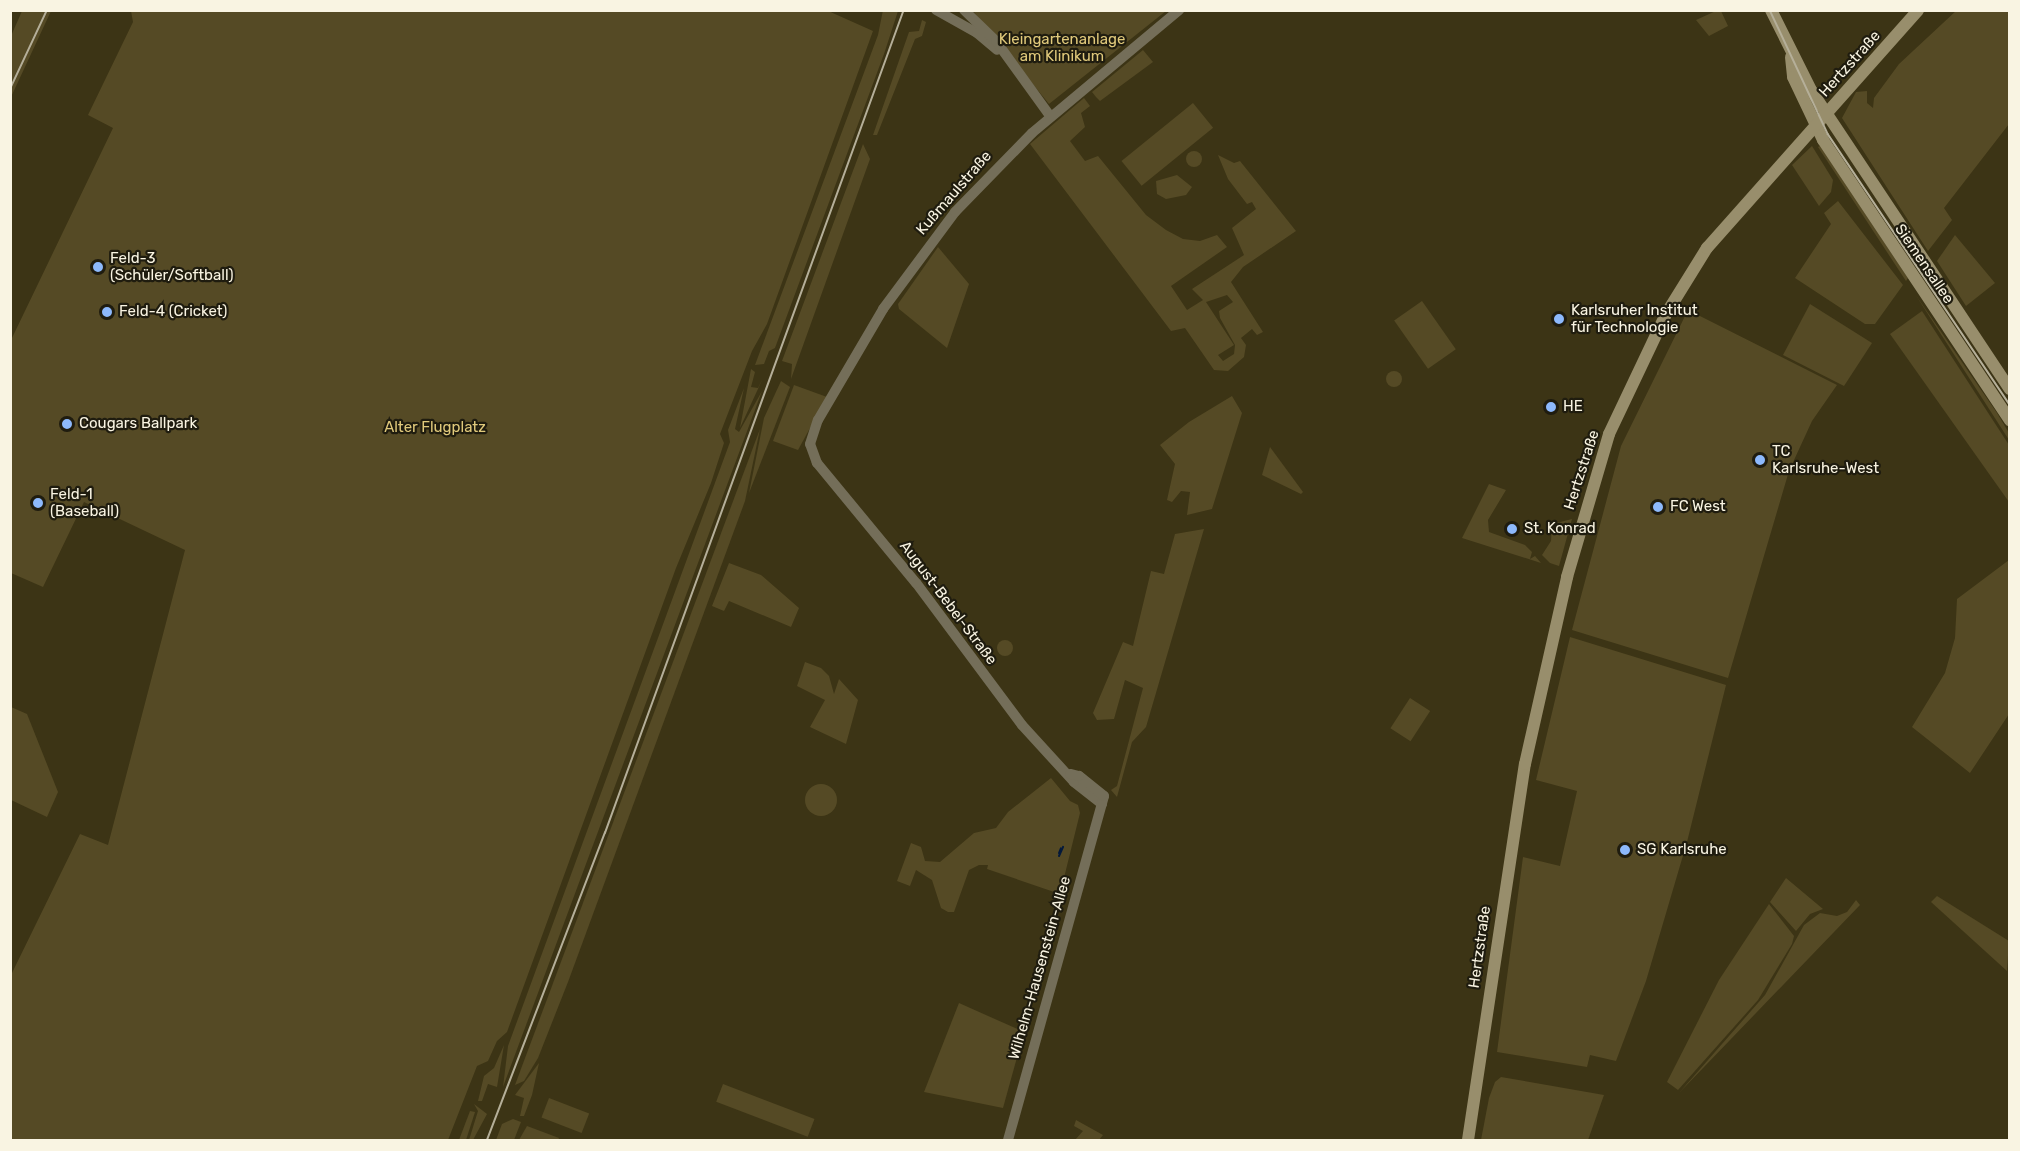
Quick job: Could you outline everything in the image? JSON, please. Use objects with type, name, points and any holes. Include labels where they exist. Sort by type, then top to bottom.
[{"type":"main road","points":[[1772,10],[1791,56]]},
{"type":"main road","name":"Hertzstraße","points":[[1467,1140],[1525,764],[1567,577],[1601,456],[1626,396],[1691,271],[1722,228],[1918,10]]},
{"type":"main road","name":"Siemensallee","points":[[1791,56],[2010,389]]},
{"type":"main road","name":"Siemensallee","points":[[1791,56],[1793,77],[1815,124],[2010,420]]},
{"type":"street","points":[[936,10],[977,33],[1002,54],[1050,116]]},
{"type":"street","points":[[964,10],[996,41],[1002,54]]},
{"type":"street","name":"Kußmaulstraße","points":[[810,444],[818,420],[874,324],[920,256],[1002,162],[1050,116],[1179,10]]},
{"type":"street","name":"August-Bebel-Straße","points":[[810,444],[818,463],[916,583],[1008,707],[1070,774],[1074,782],[1103,800]]},
{"type":"street","name":"Wilhelm-Hausenstein-Allee","points":[[1008,1140],[1103,800]]},
{"type":"green space","name":"Alter Flugplatz","points":[[826,10],[873,31],[767,324],[752,351],[720,434],[724,443],[711,483],[676,568],[507,1032],[497,1041],[488,1061],[477,1066],[448,1140],[11,1140],[11,975],[80,834],[108,845],[185,550],[84,502],[43,587],[11,573],[11,340],[113,128],[88,115],[133,22],[131,11]]},
{"type":"green space","points":[[883,10],[898,11],[884,54],[775,348],[769,351],[764,364],[755,365],[878,35]]},
{"type":"green space","points":[[1718,10],[1721,11],[1728,26],[1709,36],[1696,20]]},
{"type":"green space","points":[[1957,10],[2009,11],[2009,124],[1944,208],[1952,220],[1928,251],[1842,118],[1856,92],[1867,91],[1867,103],[1873,108],[1874,98],[1899,64]]},
{"type":"green space","points":[[22,11],[51,11],[11,97],[11,36]]},
{"type":"green space","name":"Kleingartenanlage am Klinikum","points":[[973,11],[1166,11],[1049,104]]},
{"type":"green space","points":[[922,20],[926,22],[922,36],[915,39],[877,135],[873,135],[909,32],[919,31]]},
{"type":"green space","points":[[1143,50],[1153,62],[1100,101],[1092,92]]},
{"type":"green space","points":[[1084,98],[1090,106],[1081,113],[1085,127],[1070,141],[1085,161],[1098,156],[1146,215],[1166,230],[1183,239],[1200,241],[1217,235],[1227,247],[1171,286],[1187,310],[1203,300],[1192,289],[1244,255],[1232,228],[1256,209],[1252,202],[1247,204],[1228,179],[1218,155],[1234,163],[1240,161],[1296,231],[1243,267],[1231,282],[1263,332],[1257,335],[1252,329],[1241,338],[1246,345],[1244,357],[1228,371],[1214,370],[1185,328],[1171,331],[1030,144]],"holes":[[[1227,295],[1233,302],[1219,311],[1220,318],[1235,345],[1234,354],[1223,361],[1218,355],[1234,345],[1206,302]]]},
{"type":"green space","points":[[1193,103],[1213,128],[1142,186],[1122,161]]},
{"type":"green space","points":[[863,144],[870,159],[791,379],[792,364],[782,361]]},
{"type":"green space","points":[[1812,146],[1833,180],[1831,192],[1819,206],[1792,165]]},
{"type":"green space","points":[[1820,146],[1908,278],[1906,281],[1818,147]]},
{"type":"green space","points":[[1194,151],[1200,153],[1202,159],[1200,165],[1194,167],[1188,165],[1186,159],[1188,153]]},
{"type":"green space","points":[[1177,175],[1192,187],[1186,195],[1166,199],[1157,194],[1156,181]]},
{"type":"green space","points":[[1838,201],[1903,285],[1875,324],[1865,324],[1795,278],[1831,224],[1824,213]]},
{"type":"green space","points":[[1955,235],[1995,283],[1966,306],[1937,261]]},
{"type":"green space","points":[[938,247],[969,284],[947,348],[899,309],[898,304]]},
{"type":"green space","points":[[1915,294],[1997,413],[2009,433],[2009,440]]},
{"type":"green space","points":[[1422,301],[1456,349],[1428,369],[1394,321]]},
{"type":"green space","points":[[1810,304],[1872,343],[1844,386],[1783,355]]},
{"type":"green space","name":"FC West","points":[[1688,310],[1837,385],[1812,421],[1789,471],[1728,678],[1572,630],[1621,446]]},
{"type":"green space","points":[[1922,311],[2009,445],[2009,502],[1890,334]]},
{"type":"green space","points":[[751,369],[755,372],[751,387],[758,388],[763,378],[740,428]]},
{"type":"green space","points":[[1394,371],[1400,373],[1402,379],[1400,385],[1394,387],[1388,385],[1386,379],[1388,373]]},
{"type":"green space","points":[[781,381],[790,387],[749,493],[764,418]]},
{"type":"green space","points":[[794,385],[827,397],[798,450],[773,441]]},
{"type":"green space","points":[[744,388],[735,429],[739,432],[762,391],[503,1087],[508,1046],[730,442],[728,430]]},
{"type":"green space","points":[[1232,396],[1242,413],[1212,509],[1187,515],[1190,492],[1181,491],[1172,502],[1167,500],[1175,464],[1160,445],[1189,422]]},
{"type":"green space","points":[[760,429],[745,501],[568,982],[538,1058],[524,1081],[515,1085]]},
{"type":"green space","points":[[1270,447],[1303,492],[1301,494],[1262,475]]},
{"type":"green space","points":[[1489,484],[1506,490],[1488,520],[1489,532],[1525,545],[1532,552],[1530,559],[1535,556],[1541,563],[1462,538]]},
{"type":"green space","points":[[1572,519],[1559,566],[1550,563],[1542,555],[1551,541],[1552,524]]},
{"type":"green space","points":[[1204,529],[1146,727],[1132,742],[1117,797],[1111,790],[1117,786],[1143,688],[1125,680],[1114,719],[1097,720],[1093,713],[1123,642],[1133,646],[1151,571],[1164,574],[1175,534]]},
{"type":"green space","points":[[2009,560],[2009,714],[1970,773],[1912,727],[1945,673],[1955,638],[1957,599]]},
{"type":"green space","points":[[729,563],[761,575],[799,608],[791,627],[729,601],[724,611],[712,606]]},
{"type":"green space","name":"SG Karlsruhe","points":[[1570,637],[1726,685],[1687,842],[1646,981],[1616,1061],[1590,1055],[1587,1067],[1497,1052],[1523,857],[1560,866],[1577,791],[1536,780]]},
{"type":"green space","points":[[1002,640],[1008,640],[1013,648],[1011,654],[1002,656],[997,651],[997,645]]},
{"type":"green space","points":[[805,662],[821,668],[829,676],[834,694],[839,679],[858,700],[846,744],[810,727],[825,700],[797,686]]},
{"type":"green space","points":[[1410,698],[1430,711],[1411,741],[1390,728]]},
{"type":"green space","points":[[11,707],[27,714],[58,792],[47,817],[11,800]]},
{"type":"green space","points":[[1051,778],[1070,801],[1078,805],[1080,813],[1060,894],[987,869],[988,865],[979,865],[969,870],[954,912],[948,912],[941,908],[932,880],[916,870],[910,886],[897,881],[911,843],[921,847],[925,861],[940,862],[974,833],[996,828],[1008,812]]},
{"type":"green space","points":[[821,784],[832,789],[837,800],[832,811],[821,816],[810,811],[805,800],[810,789]]},
{"type":"green space","points":[[1786,878],[1823,909],[1810,914],[1796,931],[1770,902]]},
{"type":"green space","points":[[1937,896],[2009,941],[2007,971],[1931,902]]},
{"type":"green space","points":[[1856,900],[1860,905],[1679,1093],[1765,995],[1804,925],[1820,913],[1837,916],[1847,912]]},
{"type":"green space","points":[[1769,904],[1794,936],[1792,944],[1758,1000],[1678,1090],[1667,1082],[1719,980]]},
{"type":"green space","points":[[959,1003],[1024,1032],[1003,1108],[924,1092]]},
{"type":"green space","points":[[504,1045],[497,1087],[488,1084],[482,1101],[478,1101],[484,1076],[494,1068]]},
{"type":"green space","points":[[539,1063],[532,1095],[524,1116],[520,1116],[524,1098],[515,1095]]},
{"type":"green space","points":[[1501,1077],[1604,1095],[1588,1140],[1481,1140],[1489,1098],[1495,1082]]},
{"type":"green space","points":[[723,1084],[814,1119],[808,1137],[716,1102]]},
{"type":"green space","points":[[549,1098],[589,1113],[582,1133],[541,1118]]},
{"type":"green space","points":[[474,1104],[487,1114],[473,1140],[469,1140],[478,1111]]},
{"type":"green space","points":[[470,1111],[475,1112],[466,1140],[459,1140]]},
{"type":"green space","points":[[513,1119],[521,1122],[514,1140],[496,1140],[502,1124]]},
{"type":"green space","points":[[1076,1120],[1103,1135],[1099,1140],[1075,1140],[1083,1131],[1074,1126]]},
{"type":"green space","points":[[527,1126],[559,1138],[558,1140],[519,1140]]},
{"type":"waterway","points":[[1059,856],[1063,847]]},
{"type":"waterway","points":[[1059,853],[1061,848]]},
{"type":"tram line","points":[[10,89],[47,10]]},
{"type":"tram line","points":[[1770,10],[1828,134],[2010,405]]},
{"type":"tram line","points":[[487,1140],[605,833],[903,12]]},
{"type":"place","name":"Feld-3 (Schüler/Softball)","points":[[98,267]]},
{"type":"place","name":"Feld-4 (Cricket)","points":[[107,312]]},
{"type":"place","name":"Karlsruher Institut für Technologie","points":[[1559,319]]},
{"type":"place","name":"HE","points":[[1551,407]]},
{"type":"place","name":"Cougars Ballpark","points":[[67,424]]},
{"type":"place","name":"TC Karlsruhe-West","points":[[1760,460]]},
{"type":"place","name":"Feld-1 (Baseball)","points":[[38,503]]},
{"type":"place","name":"FC West","points":[[1658,507]]},
{"type":"place","name":"St. Konrad","points":[[1512,529]]},
{"type":"place","name":"SG Karlsruhe","points":[[1625,850]]}]
